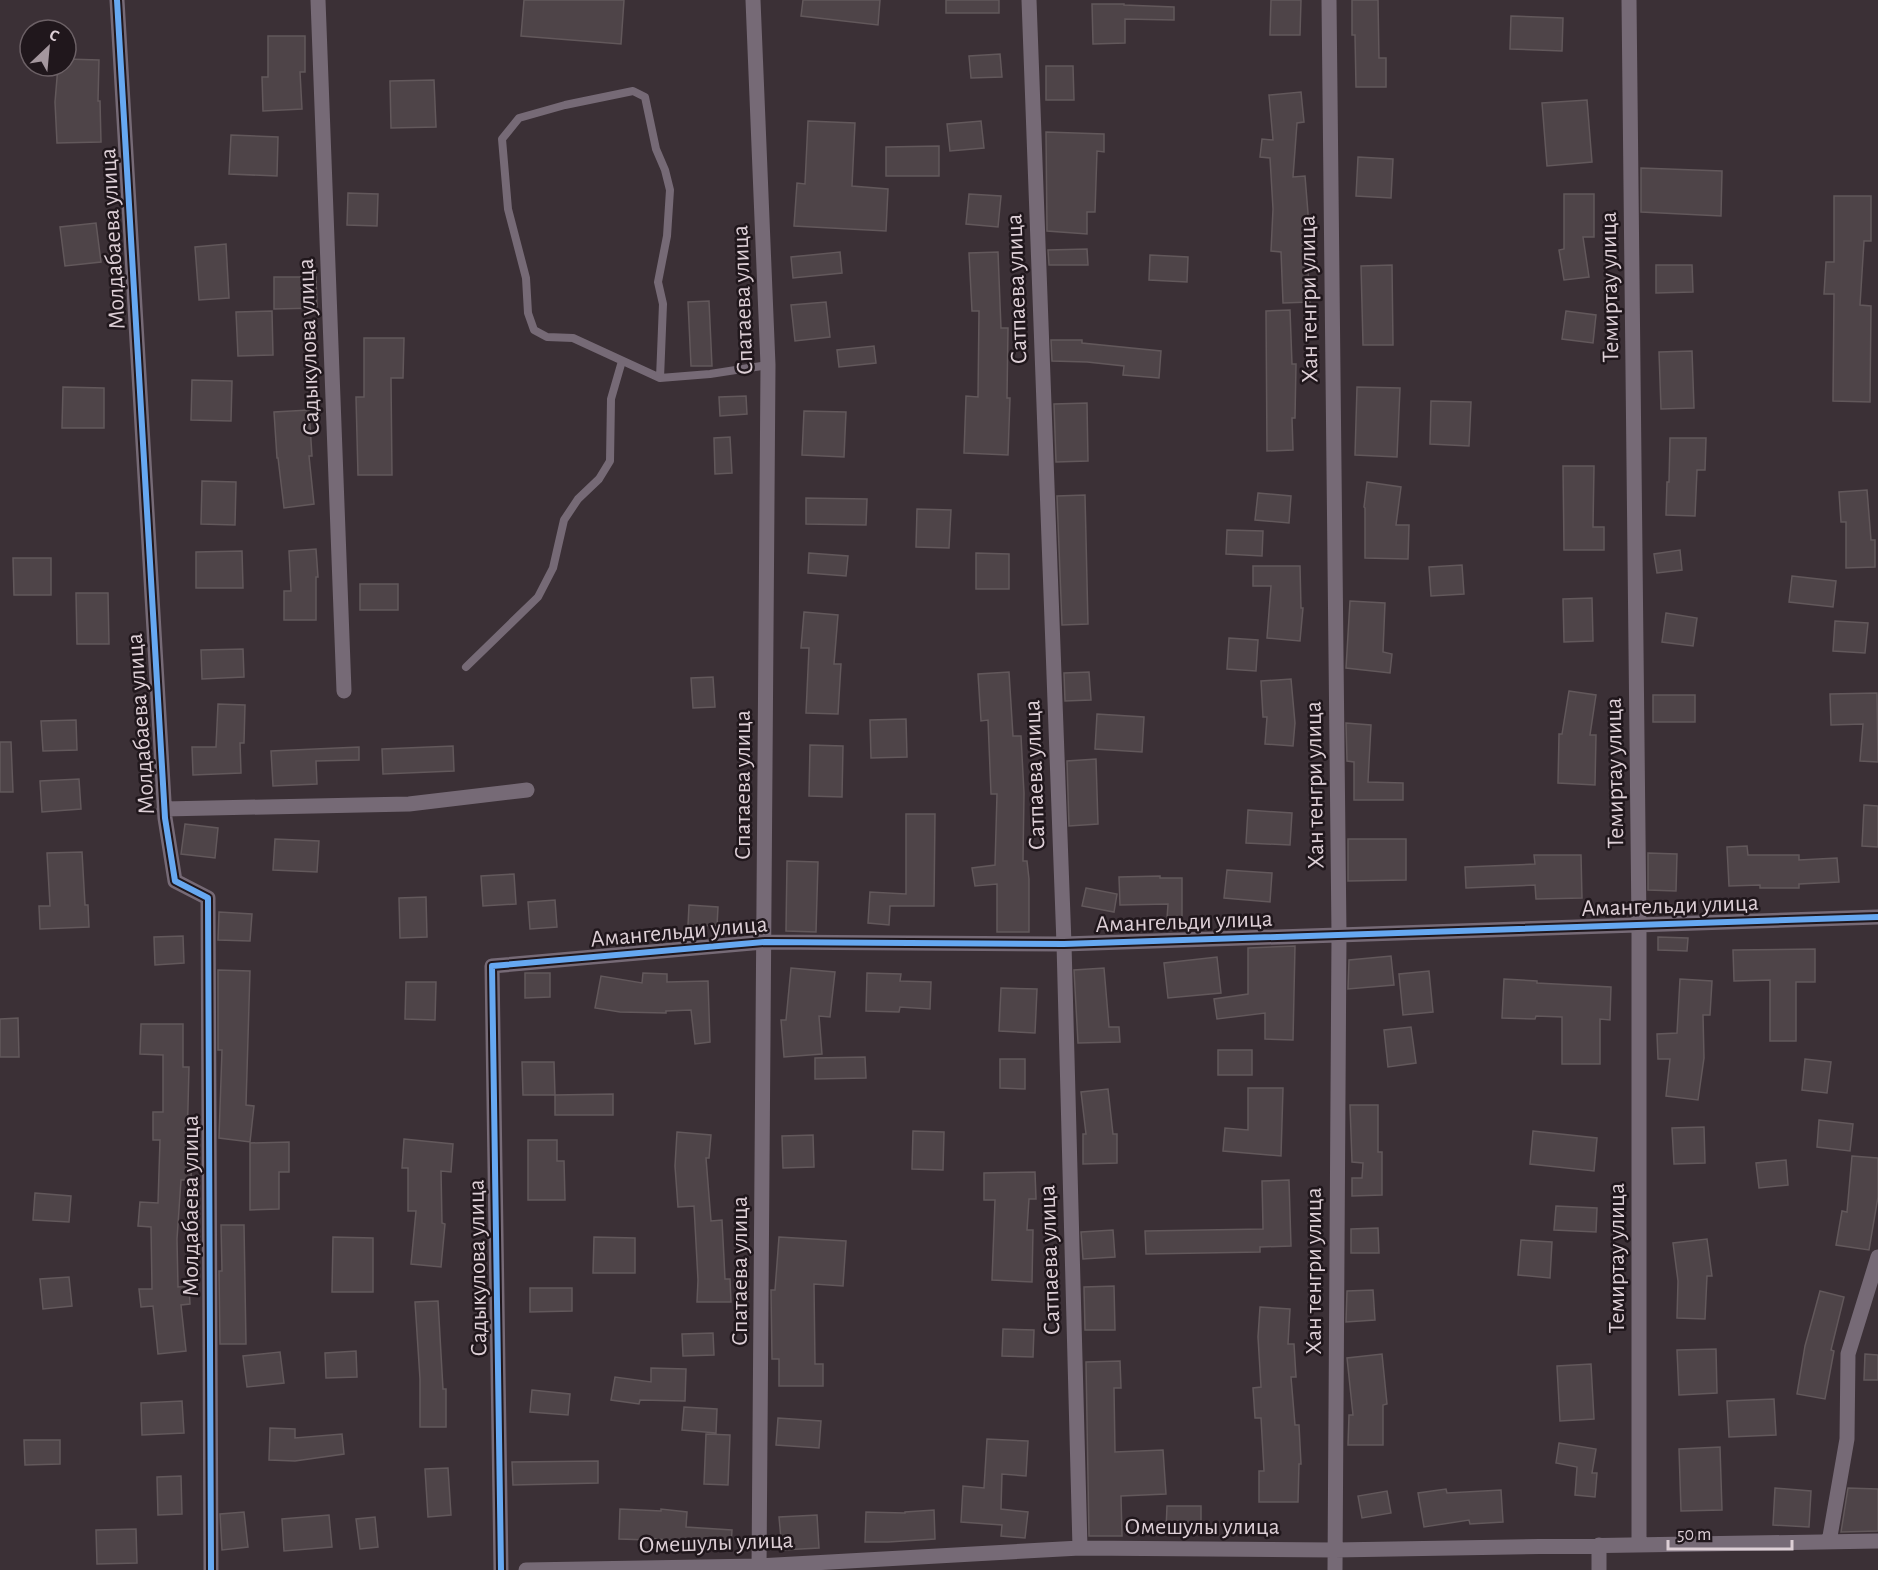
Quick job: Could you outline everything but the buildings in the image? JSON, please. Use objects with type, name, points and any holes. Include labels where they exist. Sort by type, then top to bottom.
[{"type":"street","name":"Молдабаева улица","points":[[117,0],[164,809],[174,881],[208,898],[211,1570]]},
{"type":"street","name":"Садыкулова улица","points":[[318,0],[344,692]]},
{"type":"street","name":"Спатаева улица","points":[[753,0],[768,365],[759,1568]]},
{"type":"street","name":"Сатпаева улица","points":[[1029,0],[1064,944],[1080,1548]]},
{"type":"street","name":"Хан тенгри улица","points":[[1329,0],[1339,935],[1335,1570]]},
{"type":"street","name":"Темиртау улица","points":[[1629,0],[1639,926],[1639,1545]]},
{"type":"street","points":[[164,809],[409,804],[528,790]]},
{"type":"street","name":"Амангельди улица","points":[[492,966],[765,942],[1064,944],[1878,917]]},
{"type":"street","name":"Садыкулова улица","points":[[492,966],[501,1570]]},
{"type":"street","points":[[1829,1542],[1847,1439],[1848,1354],[1878,1257]]},
{"type":"street","name":"Омешулы улица","points":[[526,1570],[759,1568],[1080,1548],[1335,1550],[1878,1541]]},
{"type":"street","points":[[1599,1545],[1599,1570]]},
{"type":"lane","points":[[660,378],[663,304],[658,282],[667,236],[670,189],[656,149],[645,97],[633,91],[565,105],[519,118],[502,139],[508,209],[526,278],[528,313],[534,330],[547,337],[573,338],[660,378],[710,374],[768,365]]},
{"type":"lane","points":[[466,667],[538,597],[553,568],[564,520],[578,499],[599,479],[610,461],[611,399],[622,361]]},
{"type":"cycle path","points":[[117,0],[165,818],[175,881],[208,898],[211,1570]]},
{"type":"cycle path","points":[[501,1570],[492,966],[765,942],[1064,944],[1878,917]]}]
